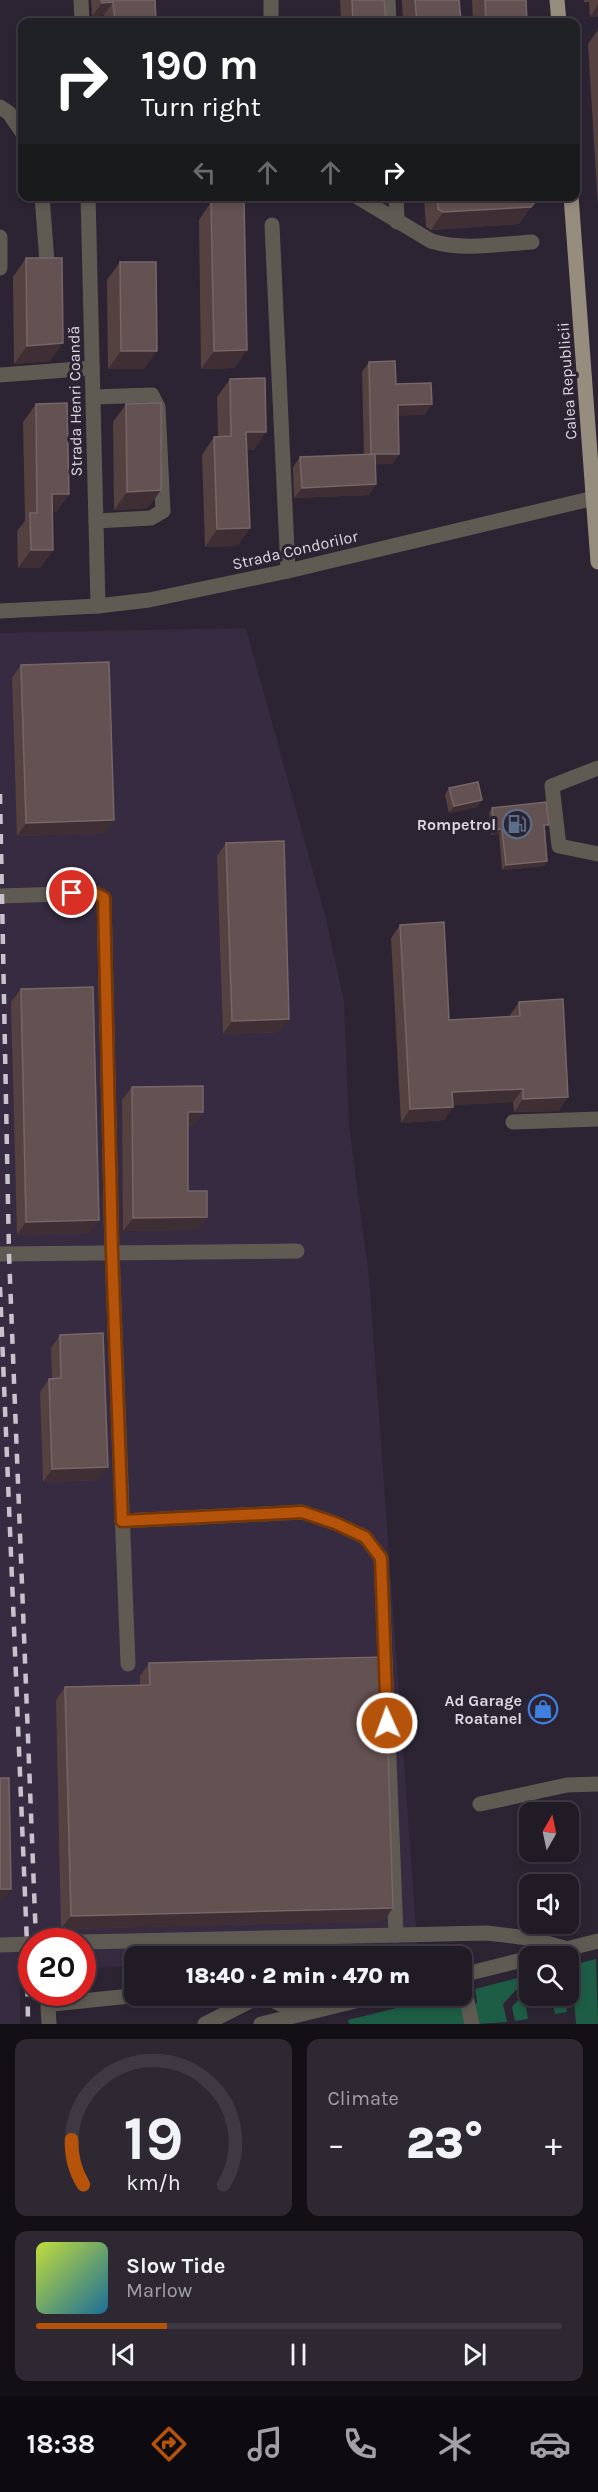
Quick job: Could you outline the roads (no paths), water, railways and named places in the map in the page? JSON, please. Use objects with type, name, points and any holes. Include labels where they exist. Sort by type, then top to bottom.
[{"type":"main road","points":[[557,0],[559,18]]},
{"type":"main road","name":"Calea Republicii","points":[[571,201],[598,562]]},
{"type":"street","points":[[81,0],[82,18]]},
{"type":"street","points":[[271,0],[271,18]]},
{"type":"street","points":[[388,0],[389,18]]},
{"type":"street","points":[[0,107],[9,114],[18,126]]},
{"type":"street","points":[[42,201],[47,262]]},
{"type":"street","name":"Strada Henri Coandă","points":[[88,201],[98,606]]},
{"type":"street","points":[[364,201],[431,241],[442,244],[469,247],[532,242]]},
{"type":"street","points":[[396,201],[397,222]]},
{"type":"street","points":[[272,225],[288,571]]},
{"type":"street","points":[[0,237],[0,268]]},
{"type":"street","points":[[0,375],[93,368]]},
{"type":"street","points":[[93,397],[152,395],[156,400],[163,512],[151,518],[96,521]]},
{"type":"street","name":"Strada Condorilor","points":[[0,611],[98,606],[149,600],[288,571],[594,498]]},
{"type":"street","points":[[598,768],[552,786],[559,846],[598,854]]},
{"type":"street","points":[[0,896],[94,893],[104,898],[112,1252],[128,1664]]},
{"type":"street","points":[[513,1122],[598,1119]]},
{"type":"street","points":[[0,1254],[297,1251]]},
{"type":"street","points":[[122,1521],[302,1512],[335,1523],[365,1537],[381,1558],[396,1935]]},
{"type":"street","points":[[480,1803],[567,1785],[598,1784]]},
{"type":"street","points":[[96,1942],[487,1933],[528,1938],[557,1946]]},
{"type":"street","points":[[579,1946],[598,1941]]},
{"type":"street","points":[[0,1945],[18,1944]]},
{"type":"street","points":[[472,1973],[519,1961]]},
{"type":"street","points":[[49,2024],[48,2007],[53,2004],[124,1997]]},
{"type":"street","points":[[205,2024],[240,2006]]},
{"type":"street","points":[[285,2006],[301,2014]]},
{"type":"street","points":[[261,2024],[334,2006]]},
{"type":"street","points":[[468,2006],[472,2024]]},
{"type":"railway","points":[[0,794],[9,1254],[35,1928]]},
{"type":"railway","points":[[0,1287],[27,1944],[28,2024]]},
{"type":"place","name":"Rompetrol","points":[[517,824]]},
{"type":"place","name":"Ad Garage Roatanel","points":[[543,1709]]}]
